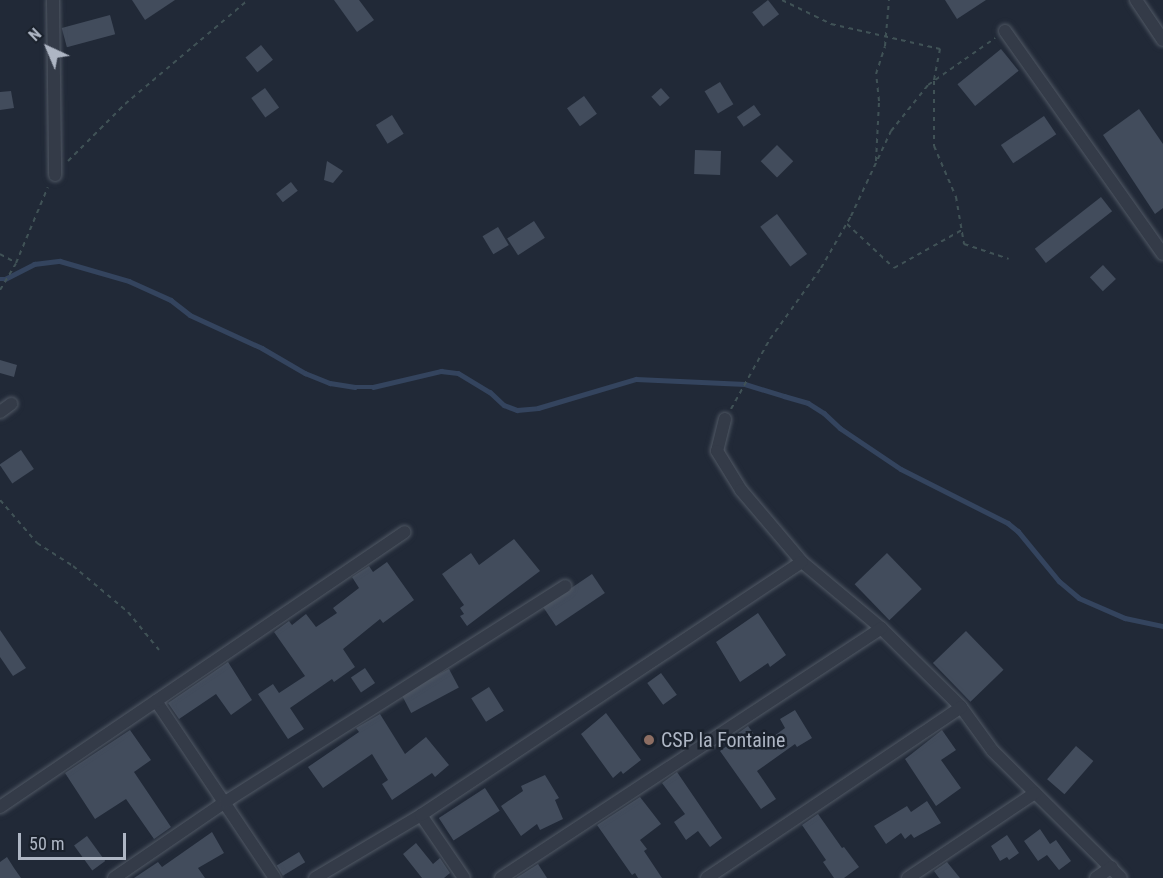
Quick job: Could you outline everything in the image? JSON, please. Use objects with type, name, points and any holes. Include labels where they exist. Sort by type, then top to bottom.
[{"type":"street","points":[[53,0],[55,175]]},
{"type":"street","points":[[1136,0],[1163,40]]},
{"type":"street","points":[[1005,31],[1163,254]]},
{"type":"street","points":[[726,419],[717,451],[741,490],[802,562],[881,628],[961,707],[993,751],[1121,878]]},
{"type":"street","points":[[1,805],[404,532]]},
{"type":"street","points":[[315,878],[421,815],[802,562]]},
{"type":"street","points":[[114,878],[225,802],[565,586]]},
{"type":"street","points":[[501,878],[881,628]]},
{"type":"street","points":[[156,701],[275,878]]},
{"type":"street","points":[[707,878],[961,707]]},
{"type":"street","points":[[908,878],[1035,793]]},
{"type":"street","points":[[421,815],[464,878]]},
{"type":"street","points":[[1096,878],[1112,867]]},
{"type":"path","points":[[0,290],[16,263],[55,175],[125,104],[248,0]]},
{"type":"path","points":[[782,0],[831,24],[940,49],[934,81],[934,146],[956,197],[964,244],[1008,259]]},
{"type":"path","points":[[875,164],[879,101],[876,74],[886,36],[889,0]]},
{"type":"path","points":[[726,419],[770,339],[821,268],[846,224],[891,131],[934,81],[1005,31]]},
{"type":"path","points":[[846,224],[894,267],[962,230]]},
{"type":"path","points":[[0,254],[16,263]]},
{"type":"path","points":[[0,500],[37,543],[73,566],[128,612],[159,650]]},
{"type":"building","points":[[132,0],[175,0],[145,20]]},
{"type":"building","points":[[334,0],[359,0],[374,20],[357,32]]},
{"type":"building","points":[[768,0],[779,14],[763,26],[752,12]]},
{"type":"building","points":[[945,0],[986,0],[957,19]]},
{"type":"building","points":[[110,15],[115,34],[67,47],[62,28]]},
{"type":"building","points":[[261,45],[273,60],[257,72],[245,58]]},
{"type":"building","points":[[1001,49],[1019,71],[975,106],[957,84]]},
{"type":"building","points":[[720,82],[733,104],[718,114],[705,91]]},
{"type":"building","points":[[265,88],[279,107],[265,117],[251,98]]},
{"type":"building","points":[[661,88],[670,98],[660,106],[651,97]]},
{"type":"building","points":[[11,91],[14,108],[0,110],[0,92]]},
{"type":"building","points":[[584,96],[597,114],[580,126],[567,108]]},
{"type":"building","points":[[754,105],[761,115],[744,127],[737,117]]},
{"type":"building","points":[[1139,109],[1163,144],[1163,208],[1155,214],[1103,135]]},
{"type":"building","points":[[392,115],[404,134],[388,144],[376,125]]},
{"type":"building","points":[[1044,116],[1056,134],[1013,163],[1001,145]]},
{"type":"building","points":[[777,145],[793,161],[777,178],[761,161]]},
{"type":"building","points":[[695,150],[721,151],[720,175],[694,174]]},
{"type":"building","points":[[327,161],[343,171],[333,183],[324,180]]},
{"type":"building","points":[[291,182],[298,191],[283,202],[276,194]]},
{"type":"building","points":[[1101,197],[1112,211],[1046,263],[1035,249]]},
{"type":"building","points":[[777,214],[807,254],[790,267],[760,227]]},
{"type":"building","points":[[534,221],[545,238],[518,255],[507,238]]},
{"type":"building","points":[[498,227],[509,245],[493,254],[483,236]]},
{"type":"building","points":[[1103,265],[1116,279],[1103,291],[1090,277]]},
{"type":"building","points":[[0,360],[17,365],[14,377],[0,373]]},
{"type":"building","points":[[21,450],[34,469],[12,484],[0,464]]},
{"type":"building","points":[[514,539],[540,571],[467,626],[460,616],[464,614],[460,608],[464,605],[442,574],[471,553],[479,565]]},
{"type":"building","points":[[887,553],[922,589],[889,620],[855,584]]},
{"type":"building","points":[[387,562],[414,600],[383,623],[380,619],[343,649],[355,667],[334,682],[332,679],[290,708],[304,729],[288,739],[258,694],[273,684],[279,693],[305,676],[274,632],[289,621],[292,625],[306,614],[316,627],[337,613],[333,608],[359,588],[352,577],[369,566],[373,572]]},
{"type":"building","points":[[592,574],[605,593],[556,626],[543,607]]},
{"type":"building","points":[[758,613],[786,655],[770,667],[768,663],[740,682],[716,642]]},
{"type":"building","points":[[0,630],[26,668],[13,676],[0,657]]},
{"type":"building","points":[[966,631],[1004,670],[970,702],[933,663]]},
{"type":"building","points":[[228,662],[252,700],[231,715],[216,694],[179,719],[168,703]]},
{"type":"building","points":[[365,668],[375,683],[361,692],[351,678]]},
{"type":"building","points":[[449,669],[459,688],[411,713],[401,694]]},
{"type":"building","points":[[661,673],[677,695],[663,705],[647,683]]},
{"type":"building","points":[[489,687],[504,711],[486,722],[471,698]]},
{"type":"building","points":[[795,710],[812,738],[797,747],[795,744],[757,771],[776,799],[761,809],[720,751],[736,739],[734,736],[748,726],[762,745],[785,728],[780,719]]},
{"type":"building","points":[[606,713],[641,760],[623,774],[621,771],[613,778],[581,734]]},
{"type":"building","points":[[380,714],[405,754],[426,737],[449,765],[435,777],[432,773],[392,800],[382,784],[388,780],[372,754],[323,788],[308,767],[359,732],[356,728]]},
{"type":"building","points":[[130,730],[151,760],[134,772],[171,827],[154,839],[126,799],[95,819],[65,773]]},
{"type":"building","points":[[942,730],[956,750],[941,760],[961,788],[936,806],[905,759]]},
{"type":"building","points":[[1076,746],[1093,761],[1064,794],[1047,779]]},
{"type":"building","points":[[677,772],[722,838],[710,847],[698,831],[686,840],[674,822],[685,814],[662,783]]},
{"type":"building","points":[[545,775],[559,798],[555,800],[563,819],[540,830],[537,824],[521,836],[501,806],[523,791],[521,786]]},
{"type":"building","points":[[485,788],[500,811],[454,841],[439,818]]},
{"type":"building","points":[[640,797],[661,824],[640,840],[647,849],[644,851],[662,878],[638,878],[635,873],[632,875],[597,825]]},
{"type":"building","points":[[927,801],[941,823],[914,838],[911,834],[905,839],[901,833],[886,844],[874,826],[907,806],[911,812]]},
{"type":"building","points":[[818,814],[842,848],[844,847],[859,867],[844,878],[834,878],[823,862],[826,860],[802,825]]},
{"type":"building","points":[[1040,829],[1050,844],[1056,840],[1071,861],[1059,870],[1047,855],[1038,861],[1024,841]]},
{"type":"building","points":[[212,832],[224,853],[198,868],[205,878],[134,878],[158,862],[162,867]]},
{"type":"building","points":[[1007,835],[1019,853],[1009,860],[1007,857],[1000,861],[991,846]]},
{"type":"building","points":[[87,836],[105,861],[92,870],[74,845]]},
{"type":"building","points":[[416,843],[433,864],[440,858],[450,873],[444,878],[422,878],[403,854]]},
{"type":"building","points":[[299,852],[305,862],[283,876],[277,865]]},
{"type":"building","points":[[7,857],[21,878],[0,878],[0,862]]},
{"type":"building","points":[[947,862],[960,878],[939,878],[934,871]]},
{"type":"building","points":[[538,864],[547,878],[516,878]]},
{"type":"waterway","points":[[0,279],[5,279],[34,264],[60,261],[129,281],[171,300],[190,315],[262,348],[305,373],[330,383],[373,387],[441,371],[458,373],[490,392],[504,405],[517,410],[538,408],[636,379],[745,384],[808,403],[824,413],[840,428],[901,469],[1008,523],[1018,531],[1059,581],[1079,598],[1125,618],[1163,626]]},
{"type":"place","name":"CSP la Fontaine","points":[[649,740]]}]
